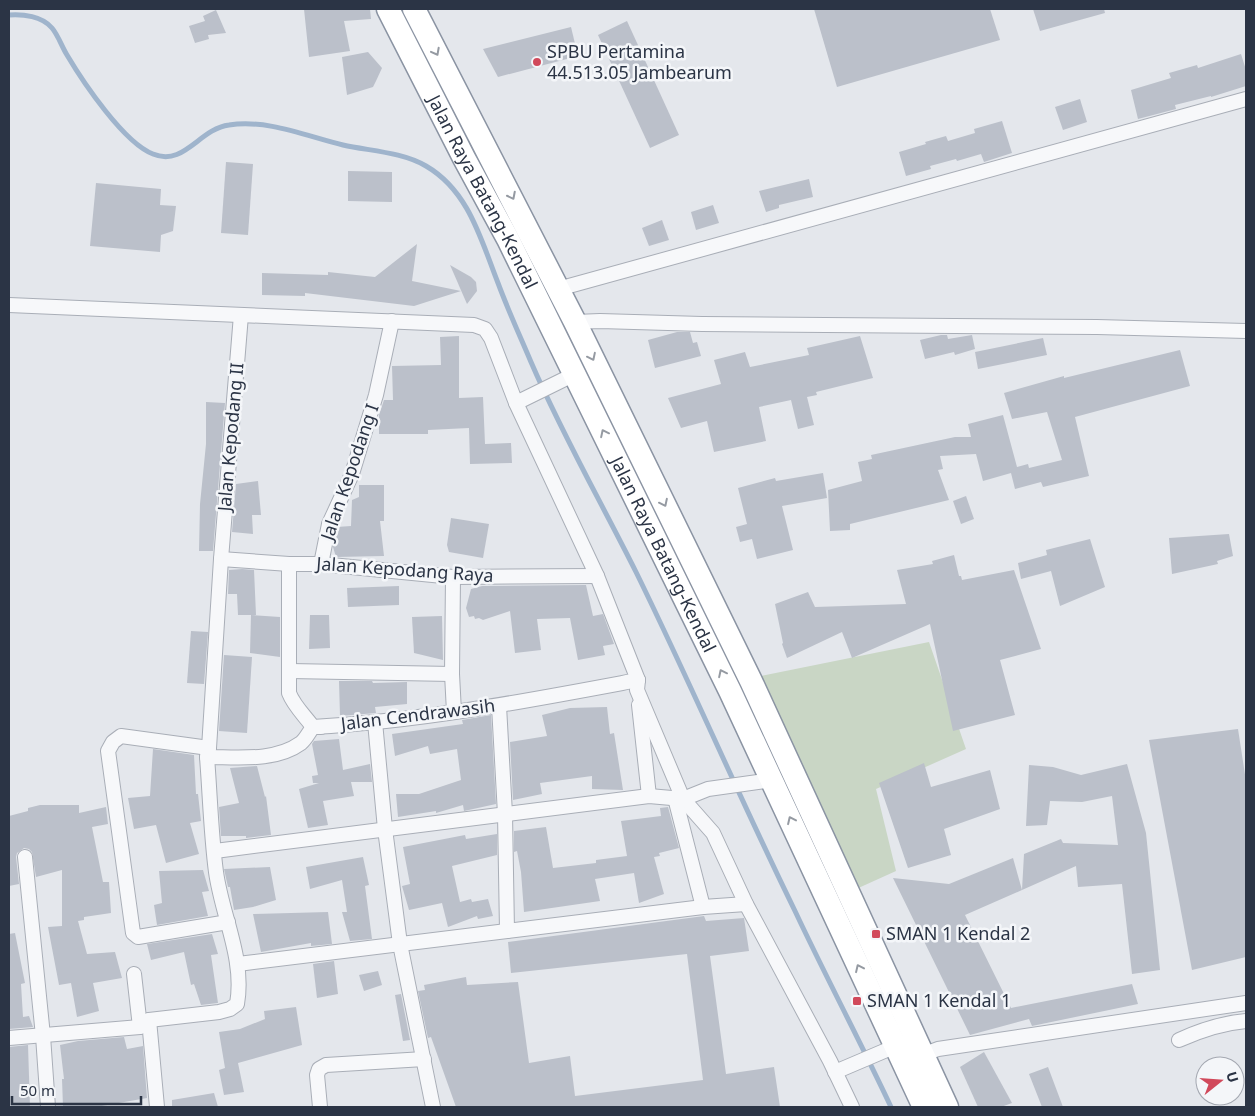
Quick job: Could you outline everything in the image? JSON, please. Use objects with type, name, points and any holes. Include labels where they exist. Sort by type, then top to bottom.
[{"type":"highway","name":"Jalan Raya Batang-Kendal","points":[[388,9],[464,158],[508,239],[575,374],[772,780],[924,1107]]},
{"type":"highway","name":"Jalan Raya Batang-Kendal","points":[[414,9],[576,322],[754,688],[947,1107]]},
{"type":"street","points":[[558,288],[1246,100]]},
{"type":"street","points":[[9,305],[474,325],[485,329],[520,401],[597,576],[638,684],[679,798],[703,907]]},
{"type":"street","name":"Jalan Kepodang II","points":[[144,1023],[230,1009],[237,1004],[239,993],[238,964],[217,873],[208,752],[221,559],[241,315]]},
{"type":"street","name":"Jalan Kepodang I","points":[[321,564],[329,524],[352,474],[376,395],[392,321]]},
{"type":"street","points":[[576,322],[1097,327],[1246,331]]},
{"type":"street","points":[[520,401],[575,374]]},
{"type":"street","name":"Jalan Kepodang Raya","points":[[221,559],[289,564],[321,564],[453,577],[597,576]]},
{"type":"street","points":[[228,922],[138,937],[133,933],[108,750],[113,742],[121,736],[246,758],[282,753],[302,742],[313,727],[293,702],[289,693],[289,564]]},
{"type":"street","points":[[453,577],[452,674],[454,712]]},
{"type":"street","points":[[290,671],[452,674]]},
{"type":"street","points":[[638,684],[649,796]]},
{"type":"street","name":"Jalan Cendrawasih","points":[[313,727],[454,712],[638,684]]},
{"type":"street","points":[[499,706],[505,814],[507,931]]},
{"type":"street","points":[[374,722],[385,829],[400,944],[433,1107]]},
{"type":"street","points":[[215,852],[649,796],[679,798],[708,789],[772,780]]},
{"type":"street","points":[[679,798],[713,833],[746,904],[840,1070],[852,1107]]},
{"type":"street","points":[[25,857],[43,1036],[48,1107]]},
{"type":"street","points":[[238,964],[703,907],[746,904]]},
{"type":"street","points":[[134,974],[144,1023],[157,1107]]},
{"type":"street","points":[[922,1055],[938,1049],[1246,1004]]},
{"type":"street","points":[[1180,1040],[1196,1032],[1228,1023],[1246,1021]]},
{"type":"street","points":[[9,1038],[43,1036],[144,1023]]},
{"type":"street","points":[[840,1070],[896,1046]]},
{"type":"street","points":[[320,1107],[317,1075],[319,1069],[326,1064],[424,1059]]},
{"type":"green space","points":[[929,642],[966,749],[876,789],[896,871],[854,890],[756,677]]},
{"type":"building","points":[[304,9],[370,9],[371,19],[344,21],[350,51],[309,57]]},
{"type":"building","points":[[814,9],[990,9],[1000,40],[837,87]]},
{"type":"building","points":[[1033,9],[1104,9],[1105,13],[1040,31]]},
{"type":"building","points":[[216,10],[226,33],[208,35],[209,39],[195,43],[189,26],[205,21],[203,16]]},
{"type":"building","points":[[627,21],[679,135],[650,148],[598,35]]},
{"type":"building","points":[[571,27],[578,56],[498,77],[483,49]]},
{"type":"building","points":[[368,52],[382,68],[376,81],[373,87],[347,95],[342,57]]},
{"type":"building","points":[[1241,54],[1246,70],[1246,86],[1211,97],[1175,105],[1176,109],[1138,119],[1131,90],[1171,78],[1169,73],[1197,65],[1198,68]]},
{"type":"building","points":[[1080,99],[1087,122],[1063,130],[1055,107]]},
{"type":"building","points":[[1002,121],[1012,153],[984,162],[981,154],[957,161],[956,159],[930,166],[931,169],[906,176],[899,152],[946,136],[948,141],[975,133],[974,129]]},
{"type":"building","points":[[226,162],[253,164],[248,235],[221,233]]},
{"type":"building","points":[[348,171],[392,172],[392,202],[348,201]]},
{"type":"building","points":[[809,179],[813,197],[779,205],[779,208],[766,212],[759,191]]},
{"type":"building","points":[[96,183],[161,189],[160,205],[176,206],[173,231],[161,235],[160,252],[90,246]]},
{"type":"building","points":[[713,205],[719,223],[696,230],[691,212]]},
{"type":"building","points":[[662,220],[669,240],[649,246],[642,228]]},
{"type":"building","points":[[417,244],[412,281],[461,291],[414,306],[305,293],[305,296],[262,295],[262,273],[328,275],[328,272],[375,277]]},
{"type":"building","points":[[450,265],[476,282],[477,291],[467,304]]},
{"type":"building","points":[[677,332],[690,332],[693,343],[697,342],[701,356],[655,368],[648,340]]},
{"type":"building","points":[[947,335],[948,339],[972,335],[975,349],[955,355],[954,352],[925,359],[920,340]]},
{"type":"building","points":[[459,336],[459,398],[483,397],[485,444],[511,443],[512,463],[470,464],[469,428],[428,430],[428,434],[379,434],[379,415],[384,400],[393,400],[392,366],[441,365],[440,337]]},
{"type":"building","points":[[860,336],[873,378],[816,392],[817,395],[807,397],[814,425],[798,429],[791,400],[759,407],[766,441],[714,452],[707,421],[681,428],[668,398],[721,384],[714,360],[745,352],[750,367],[809,355],[807,348]]},
{"type":"building","points":[[1043,338],[1047,355],[978,369],[975,352]]},
{"type":"building","points":[[1180,350],[1190,386],[1075,417],[1089,476],[1043,487],[1041,482],[1015,489],[1011,473],[983,481],[976,454],[940,456],[943,469],[938,470],[949,500],[850,524],[850,530],[830,531],[828,490],[862,481],[858,462],[872,459],[871,455],[955,437],[971,437],[968,424],[1003,415],[1017,467],[1028,464],[1029,468],[1062,460],[1047,412],[1012,419],[1004,393],[1064,376],[1064,378]]},
{"type":"building","points":[[206,402],[225,403],[213,551],[199,551],[200,504],[206,444]]},
{"type":"building","points":[[823,473],[827,498],[782,506],[793,550],[757,559],[752,539],[740,542],[736,527],[747,524],[738,488],[775,478],[776,481]]},
{"type":"building","points":[[258,481],[261,515],[252,515],[253,534],[232,532],[236,484]]},
{"type":"building","points":[[359,485],[384,485],[384,521],[380,521],[384,556],[336,557],[333,547],[337,527],[351,526],[352,500],[359,497]]},
{"type":"building","points":[[966,496],[974,519],[961,524],[953,501]]},
{"type":"building","points":[[451,518],[489,524],[483,558],[449,552],[447,545]]},
{"type":"building","points":[[1229,534],[1233,556],[1217,561],[1218,564],[1172,574],[1169,538]]},
{"type":"building","points":[[1090,539],[1105,587],[1060,606],[1051,571],[1021,579],[1018,563],[1047,555],[1046,550]]},
{"type":"building","points":[[954,555],[959,576],[961,576],[962,580],[1014,570],[1041,649],[1000,660],[1015,715],[953,731],[930,624],[852,658],[842,632],[787,658],[782,644],[775,604],[808,592],[815,607],[906,604],[897,570],[933,564],[932,561]]},
{"type":"building","points":[[229,570],[254,570],[256,615],[238,615],[237,594],[228,594]]},
{"type":"building","points":[[586,585],[593,616],[603,614],[614,644],[603,646],[605,655],[578,660],[570,618],[537,619],[541,650],[515,653],[510,611],[483,620],[475,619],[474,616],[469,617],[466,608],[471,589],[482,586]]},
{"type":"building","points":[[399,586],[399,605],[348,607],[347,588]]},
{"type":"building","points":[[251,615],[280,617],[280,657],[250,653]]},
{"type":"building","points":[[310,615],[329,615],[330,648],[309,649]]},
{"type":"building","points":[[442,616],[443,660],[414,653],[412,617]]},
{"type":"building","points":[[191,631],[208,632],[204,684],[187,683]]},
{"type":"building","points":[[224,655],[252,657],[247,733],[219,731]]},
{"type":"building","points":[[339,681],[407,682],[407,704],[375,707],[376,713],[340,716]]},
{"type":"building","points":[[607,707],[610,734],[614,733],[623,790],[592,789],[592,776],[540,783],[542,794],[513,800],[510,742],[547,736],[542,715],[570,708]]},
{"type":"building","points":[[491,715],[496,804],[464,811],[463,805],[436,813],[436,811],[398,817],[396,794],[419,794],[461,780],[457,749],[430,754],[428,746],[395,756],[392,734],[463,724],[462,720]]},
{"type":"building","points":[[1238,729],[1246,781],[1246,957],[1192,970],[1149,740]]},
{"type":"building","points":[[339,739],[343,770],[370,764],[372,782],[351,782],[354,796],[323,801],[328,825],[308,828],[299,789],[319,783],[313,783],[312,776],[318,775],[312,744],[314,741]]},
{"type":"building","points":[[153,749],[194,755],[196,794],[198,794],[201,821],[190,823],[199,854],[166,863],[156,825],[134,829],[128,798],[150,796]]},
{"type":"building","points":[[924,763],[931,787],[990,770],[1000,809],[944,829],[951,855],[908,868],[879,783]]},
{"type":"building","points":[[1127,764],[1146,833],[1160,970],[1132,974],[1122,884],[1078,887],[1076,866],[1022,890],[1024,854],[1061,839],[1063,843],[1118,845],[1112,796],[1082,802],[1050,801],[1047,825],[1026,826],[1029,765],[1053,767],[1081,775]]},
{"type":"building","points":[[257,766],[266,796],[271,835],[246,838],[246,836],[221,836],[219,807],[239,803],[230,768]]},
{"type":"building","points":[[40,805],[79,805],[79,813],[106,807],[108,824],[92,827],[103,882],[109,882],[111,913],[84,917],[84,920],[78,921],[87,954],[115,952],[122,978],[93,983],[99,1011],[77,1017],[71,983],[59,985],[48,927],[62,926],[62,870],[36,877],[32,852],[24,848],[17,853],[16,857],[19,884],[9,886],[9,816],[28,811],[28,808]]},
{"type":"building","points":[[668,807],[679,848],[659,853],[660,856],[654,857],[664,894],[639,903],[634,873],[595,879],[600,901],[524,912],[521,872],[517,851],[514,852],[514,831],[546,827],[553,868],[596,863],[596,860],[627,856],[621,821],[661,816],[660,808]]},
{"type":"building","points":[[497,834],[497,855],[452,866],[460,902],[471,899],[472,902],[488,899],[493,916],[478,919],[477,916],[448,927],[442,903],[409,910],[402,886],[410,884],[403,847],[465,835],[466,839]]},
{"type":"building","points":[[363,857],[369,885],[365,886],[372,939],[350,941],[342,912],[347,912],[342,880],[310,889],[306,867]]},
{"type":"building","points":[[1013,858],[1022,890],[965,915],[1011,1008],[1132,984],[1138,1004],[1032,1026],[1029,1019],[970,1035],[893,878],[949,884]]},
{"type":"building","points":[[270,867],[276,900],[234,910],[230,887],[228,887],[224,869]]},
{"type":"building","points":[[203,870],[209,891],[202,892],[208,916],[157,925],[154,905],[162,903],[159,871]]},
{"type":"building","points":[[328,912],[332,944],[311,946],[311,943],[261,952],[253,914]]},
{"type":"building","points":[[704,916],[706,921],[744,918],[749,951],[710,956],[726,1074],[774,1067],[780,1107],[456,1107],[431,1037],[428,1038],[418,991],[425,990],[424,985],[466,977],[467,985],[518,982],[529,1063],[570,1056],[575,1096],[703,1080],[687,954],[511,973],[508,942]]},
{"type":"building","points":[[15,933],[25,983],[21,984],[23,1017],[29,1016],[33,1027],[9,1029],[9,934]]},
{"type":"building","points":[[212,934],[218,954],[211,955],[218,1003],[201,1005],[194,984],[191,985],[184,952],[151,960],[147,944]]},
{"type":"building","points":[[334,961],[338,994],[317,998],[313,964]]},
{"type":"building","points":[[378,971],[382,985],[364,991],[359,975]]},
{"type":"building","points":[[401,994],[410,1040],[403,1041],[395,995]]},
{"type":"building","points":[[296,1007],[302,1045],[238,1063],[244,1092],[224,1095],[219,1070],[225,1068],[219,1032],[240,1029],[265,1019],[264,1011]]},
{"type":"building","points":[[124,1037],[127,1049],[143,1046],[147,1098],[96,1107],[63,1107],[62,1079],[64,1079],[60,1045],[78,1041]]},
{"type":"building","points":[[28,1045],[30,1107],[9,1107],[9,1047]]},
{"type":"building","points":[[984,1052],[1012,1103],[1001,1107],[978,1107],[960,1067]]},
{"type":"building","points":[[1048,1067],[1063,1107],[1042,1107],[1029,1074]]},
{"type":"building","points":[[214,1093],[218,1107],[172,1107],[172,1100]]},
{"type":"waterway","points":[[9,15],[38,18],[48,24],[83,80],[117,125],[142,148],[153,154],[164,157],[174,156],[218,128],[229,125],[258,124],[286,129],[343,145],[386,152],[417,161],[441,176],[453,189],[472,218],[531,362],[582,468],[636,572],[775,869],[891,1107]]},
{"type":"place","name":"SPBU Pertamina 44.513.05 Jambearum","points":[[537,62]]},
{"type":"place","name":"SMAN 1 Kendal 2","points":[[876,934]]},
{"type":"place","name":"SMAN 1 Kendal 1","points":[[857,1001]]}]
